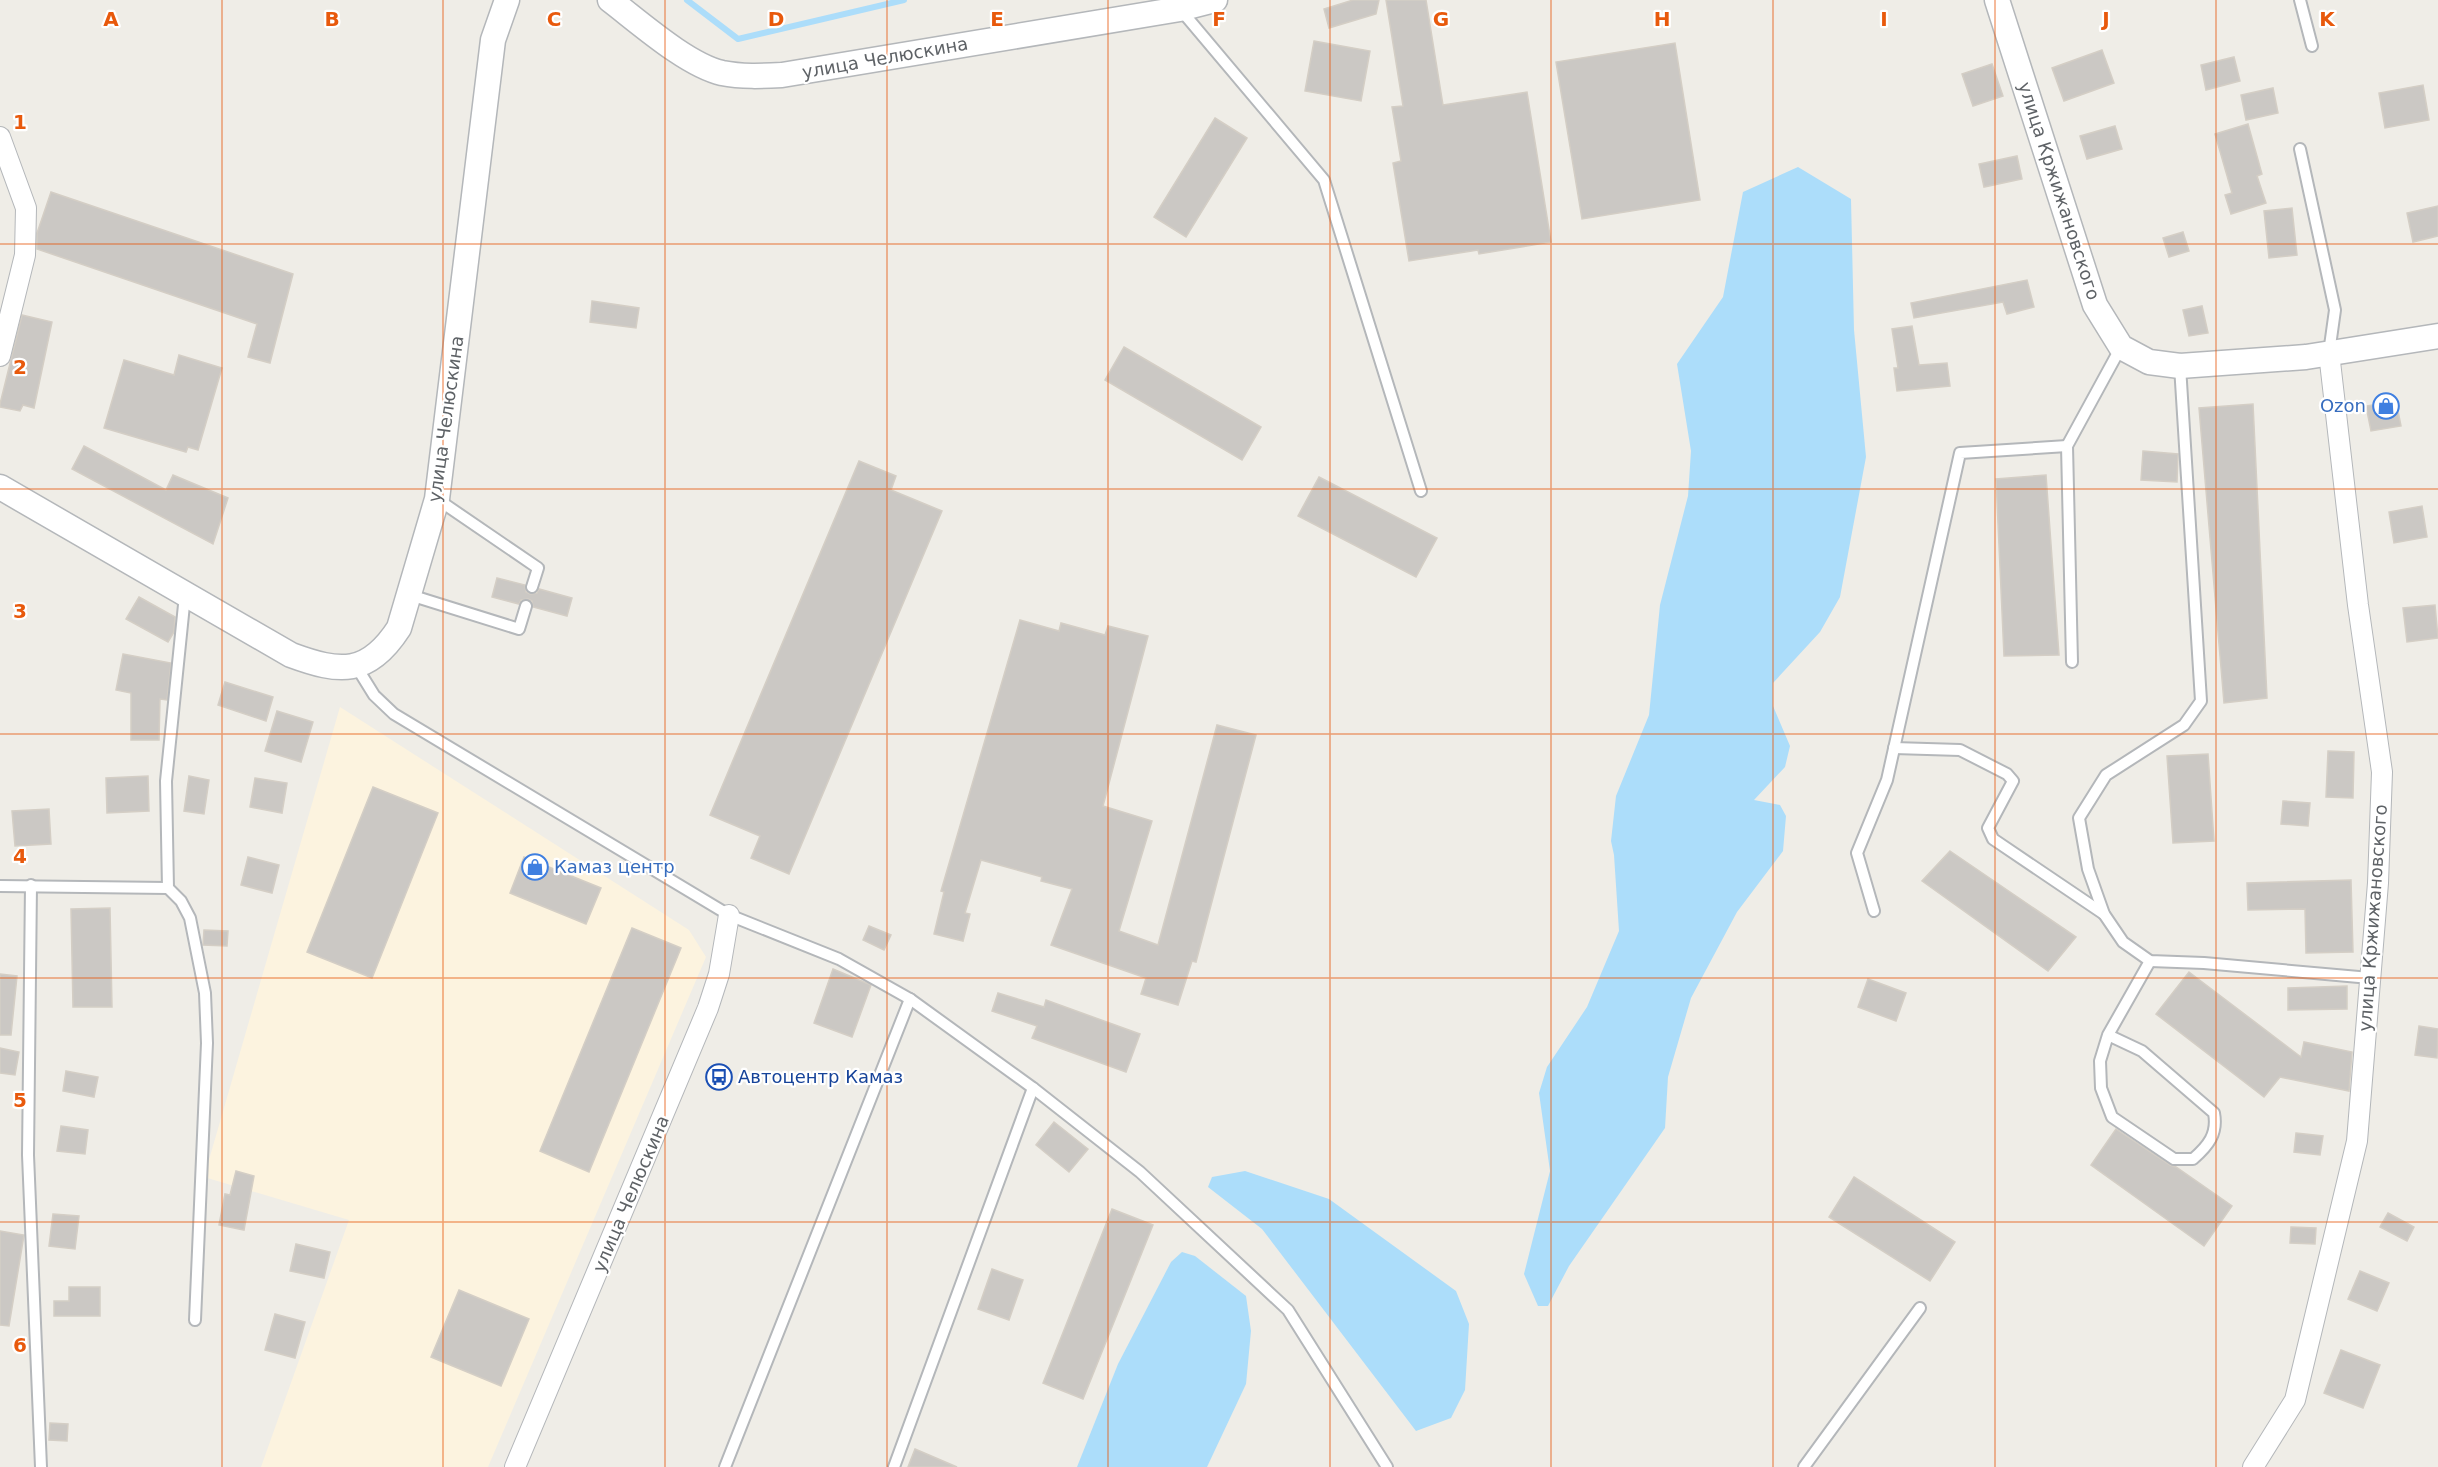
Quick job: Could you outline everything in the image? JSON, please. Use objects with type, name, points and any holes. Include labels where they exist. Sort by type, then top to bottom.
[{"type":"street","name":"улица Челюскина","points":[[0,487],[291,655],[322,666],[341,668],[374,657],[390,643],[399,628],[410,595],[437,499],[493,40],[507,0]]},
{"type":"street","name":"улица Челюскина","points":[[609,0],[690,60],[720,73],[751,77],[782,75],[1180,9],[1215,0]]},
{"type":"street","name":"улица Кржижановского","points":[[1997,0],[2095,305],[2121,347]]},
{"type":"street","points":[[0,137],[26,208],[26,255],[0,356]]},
{"type":"street","points":[[2121,347],[2149,362],[2180,366],[2329,353],[2438,336]]},
{"type":"street","name":"улица Кржижановского","points":[[2253,1467],[2295,1400],[2357,1142],[2378,883],[2382,772],[2358,605],[2329,353]]},
{"type":"street","name":"улица Челюскина","points":[[516,1467],[708,1008],[718,974],[729,915]]},
{"type":"lane","points":[[2300,0],[2312,46]]},
{"type":"lane","points":[[1180,9],[1324,180],[1421,491]]},
{"type":"lane","points":[[2300,149],[2335,310],[2329,353]]},
{"type":"lane","points":[[2072,662],[2067,446],[2121,347]]},
{"type":"lane","points":[[2180,366],[2201,701],[2184,725],[2106,775],[2079,818],[2088,869],[2104,914],[2123,942],[2150,961],[2204,963],[2370,978]]},
{"type":"lane","points":[[1874,911],[1857,853],[1887,780],[1960,453],[2067,446]]},
{"type":"lane","points":[[437,499],[538,568],[532,587]]},
{"type":"lane","points":[[168,888],[166,781],[185,592]]},
{"type":"lane","points":[[410,595],[519,629],[526,606]]},
{"type":"lane","points":[[355,664],[374,695],[394,714],[729,915],[839,959],[910,999],[1033,1088],[1140,1172],[1288,1310],[1387,1467]]},
{"type":"lane","points":[[1894,748],[1960,750],[2007,774],[2013,781],[1988,828],[1993,839],[2104,914]]},
{"type":"lane","points":[[31,885],[28,1155],[41,1467]]},
{"type":"lane","points":[[0,886],[168,888],[181,901],[190,918],[205,993],[207,1043],[195,1320]]},
{"type":"lane","points":[[2108,1035],[2142,1051],[2214,1113],[2217,1126],[2209,1144],[2193,1159],[2174,1160],[2112,1117],[2101,1089],[2100,1061],[2108,1035],[2150,961]]},
{"type":"lane","points":[[724,1467],[910,999]]},
{"type":"lane","points":[[894,1467],[1033,1088]]},
{"type":"lane","points":[[1804,1467],[1920,1308]]},
{"type":"shaded area","points":[[340,707],[689,930],[706,957],[488,1467],[261,1467],[349,1220],[204,1177]]},
{"type":"water","points":[[1798,167],[1851,199],[1854,330],[1866,457],[1840,597],[1820,632],[1773,683],[1773,706],[1790,746],[1785,767],[1754,800],[1780,805],[1786,816],[1783,851],[1737,912],[1691,998],[1668,1077],[1665,1128],[1569,1266],[1548,1306],[1538,1306],[1524,1274],[1550,1171],[1539,1093],[1547,1067],[1587,1007],[1619,931],[1611,841],[1616,796],[1649,715],[1660,605],[1688,496],[1691,451],[1677,364],[1723,297],[1743,192]]},
{"type":"water","points":[[1245,1171],[1329,1199],[1456,1291],[1469,1324],[1465,1390],[1451,1418],[1416,1431],[1262,1229],[1208,1187],[1212,1177]]},
{"type":"water","points":[[1182,1252],[1195,1256],[1246,1296],[1251,1331],[1246,1384],[1207,1467],[1077,1467],[1118,1364],[1171,1262]]},
{"type":"building","points":[[1353,0],[1379,0],[1376,14],[1329,28],[1324,9]]},
{"type":"building","points":[[1386,0],[1426,0],[1443,105],[1527,92],[1551,242],[1479,254],[1478,250],[1409,261],[1393,163],[1401,161],[1392,107],[1403,106]]},
{"type":"building","points":[[1314,41],[1370,51],[1361,101],[1305,91]]},
{"type":"building","points":[[1675,43],[1700,200],[1582,219],[1556,62]]},
{"type":"building","points":[[2102,50],[2114,83],[2064,101],[2052,68]]},
{"type":"building","points":[[2234,57],[2240,81],[2206,90],[2201,65]]},
{"type":"building","points":[[1992,64],[2003,96],[1973,106],[1962,74]]},
{"type":"building","points":[[2423,85],[2429,120],[2385,128],[2379,93]]},
{"type":"building","points":[[2273,88],[2278,113],[2246,120],[2241,95]]},
{"type":"building","points":[[1215,118],[1247,138],[1186,237],[1154,217]]},
{"type":"building","points":[[2248,124],[2262,174],[2257,176],[2266,203],[2231,214],[2225,195],[2232,193],[2215,134]]},
{"type":"building","points":[[2115,126],[2122,149],[2087,159],[2080,136]]},
{"type":"building","points":[[2017,156],[2022,179],[1984,187],[1979,164]]},
{"type":"building","points":[[51,192],[293,274],[270,363],[248,357],[257,324],[37,249],[37,233]]},
{"type":"building","points":[[2438,206],[2438,236],[2413,242],[2407,213]]},
{"type":"building","points":[[2292,208],[2297,255],[2269,258],[2264,211]]},
{"type":"building","points":[[2183,232],[2189,251],[2169,257],[2163,238]]},
{"type":"building","points":[[2027,280],[2034,307],[2007,314],[2003,302],[1914,318],[1911,303]]},
{"type":"building","points":[[592,301],[639,308],[636,328],[590,322]]},
{"type":"building","points":[[2202,306],[2208,333],[2189,336],[2183,310]]},
{"type":"building","points":[[22,315],[52,322],[34,408],[23,405],[20,411],[0,407],[0,404]]},
{"type":"building","points":[[1912,326],[1919,365],[1947,363],[1950,386],[1897,391],[1894,368],[1898,368],[1892,329]]},
{"type":"building","points":[[1124,347],[1261,427],[1242,460],[1105,380]]},
{"type":"building","points":[[179,355],[222,368],[198,450],[188,447],[186,452],[104,428],[124,360],[174,375]]},
{"type":"building","points":[[2396,401],[2401,426],[2371,431],[2366,406]]},
{"type":"building","points":[[2253,404],[2267,698],[2224,703],[2199,408]]},
{"type":"building","points":[[84,446],[166,490],[173,475],[228,498],[213,544],[72,469]]},
{"type":"building","points":[[2143,451],[2178,454],[2177,482],[2141,480]]},
{"type":"building","points":[[859,461],[896,476],[891,490],[942,511],[789,874],[751,858],[760,836],[710,815]]},
{"type":"building","points":[[2046,475],[2059,655],[2004,656],[1996,479]]},
{"type":"building","points":[[1319,477],[1437,538],[1416,577],[1298,516]]},
{"type":"building","points":[[2422,506],[2427,537],[2394,543],[2389,512]]},
{"type":"building","points":[[497,578],[525,585],[526,592],[530,594],[537,593],[539,589],[572,598],[567,616],[533,607],[532,601],[528,599],[521,600],[519,604],[492,597]]},
{"type":"building","points":[[139,597],[175,617],[174,632],[168,642],[126,619]]},
{"type":"building","points":[[2435,605],[2438,638],[2407,642],[2403,608]]},
{"type":"building","points":[[1020,620],[1059,631],[1061,623],[1105,635],[1108,626],[1148,636],[1103,806],[1152,821],[1119,931],[1158,945],[1217,725],[1256,735],[1196,962],[1192,961],[1178,1005],[1141,994],[1146,978],[1051,945],[1072,889],[1041,881],[1042,877],[981,860],[965,913],[970,914],[963,941],[934,934],[944,892],[941,891]]},
{"type":"building","points":[[123,654],[171,663],[167,700],[160,699],[159,740],[131,740],[131,693],[116,690]]},
{"type":"building","points":[[225,682],[273,697],[266,721],[218,705]]},
{"type":"building","points":[[277,711],[313,722],[301,762],[265,751]]},
{"type":"building","points":[[2328,751],[2354,752],[2353,798],[2326,797]]},
{"type":"building","points":[[2208,754],[2214,841],[2173,843],[2167,756]]},
{"type":"building","points":[[148,776],[149,811],[107,813],[106,778]]},
{"type":"building","points":[[189,776],[209,780],[204,814],[184,811]]},
{"type":"building","points":[[255,778],[287,783],[282,813],[250,807]]},
{"type":"building","points":[[373,787],[438,813],[372,978],[307,952]]},
{"type":"building","points":[[2283,801],[2310,803],[2308,826],[2281,824]]},
{"type":"building","points":[[49,809],[51,844],[15,846],[12,811]]},
{"type":"building","points":[[1950,851],[2076,937],[2048,971],[1922,881]]},
{"type":"building","points":[[248,857],[279,865],[272,893],[241,885]]},
{"type":"building","points":[[524,857],[601,888],[586,924],[510,893]]},
{"type":"building","points":[[2351,880],[2353,952],[2306,953],[2305,909],[2248,910],[2247,883]]},
{"type":"building","points":[[110,908],[112,1007],[73,1007],[71,909]]},
{"type":"building","points":[[869,926],[891,935],[884,950],[863,940]]},
{"type":"building","points":[[632,928],[681,948],[589,1172],[540,1151]]},
{"type":"building","points":[[204,930],[228,931],[227,946],[203,945]]},
{"type":"building","points":[[833,969],[871,985],[852,1037],[814,1023]]},
{"type":"building","points":[[2189,972],[2301,1057],[2304,1042],[2352,1052],[2349,1091],[2280,1077],[2264,1097],[2156,1014]]},
{"type":"building","points":[[0,974],[17,976],[11,1035],[0,1035]]},
{"type":"building","points":[[1868,979],[1906,993],[1896,1021],[1858,1007]]},
{"type":"building","points":[[2347,986],[2347,1009],[2288,1010],[2288,988]]},
{"type":"building","points":[[998,993],[1044,1007],[1046,1000],[1140,1034],[1126,1072],[1032,1038],[1037,1026],[992,1011]]},
{"type":"building","points":[[2419,1026],[2438,1029],[2437,1058],[2415,1055]]},
{"type":"building","points":[[0,1048],[19,1052],[15,1075],[0,1073]]},
{"type":"building","points":[[66,1071],[98,1077],[94,1097],[63,1091]]},
{"type":"building","points":[[1054,1122],[1088,1149],[1069,1172],[1036,1145]]},
{"type":"building","points":[[61,1126],[88,1130],[85,1154],[57,1151]]},
{"type":"building","points":[[2116,1129],[2232,1206],[2204,1246],[2091,1165]]},
{"type":"building","points":[[2296,1133],[2323,1136],[2320,1155],[2294,1152]]},
{"type":"building","points":[[236,1171],[254,1176],[244,1230],[219,1225],[225,1194],[230,1195]]},
{"type":"building","points":[[1854,1177],[1955,1242],[1930,1281],[1829,1217]]},
{"type":"building","points":[[1112,1209],[1153,1225],[1083,1399],[1043,1383]]},
{"type":"building","points":[[2388,1213],[2414,1227],[2407,1241],[2380,1227]]},
{"type":"building","points":[[53,1214],[79,1216],[75,1249],[49,1246]]},
{"type":"building","points":[[2291,1227],[2316,1228],[2315,1244],[2290,1243]]},
{"type":"building","points":[[0,1231],[24,1235],[9,1326],[0,1325]]},
{"type":"building","points":[[296,1244],[330,1252],[324,1278],[290,1271]]},
{"type":"building","points":[[992,1269],[1023,1280],[1009,1320],[978,1309]]},
{"type":"building","points":[[2360,1271],[2389,1283],[2377,1311],[2348,1299]]},
{"type":"building","points":[[69,1287],[100,1287],[100,1316],[54,1316],[54,1301],[69,1301]]},
{"type":"building","points":[[459,1290],[529,1319],[501,1386],[431,1357]]},
{"type":"building","points":[[275,1314],[305,1322],[295,1358],[265,1350]]},
{"type":"building","points":[[2341,1350],[2380,1365],[2363,1408],[2324,1393]]},
{"type":"building","points":[[50,1423],[68,1424],[67,1441],[49,1440]]},
{"type":"building","points":[[915,1449],[957,1467],[908,1467]]},
{"type":"waterway","points":[[687,0],[738,39],[904,0]]},
{"type":"place","name":"Ozon","points":[[2386,406]]},
{"type":"place","name":"Камаз центр","points":[[535,867]]},
{"type":"place","name":"Автоцентр Камаз","points":[[719,1077]]}]
